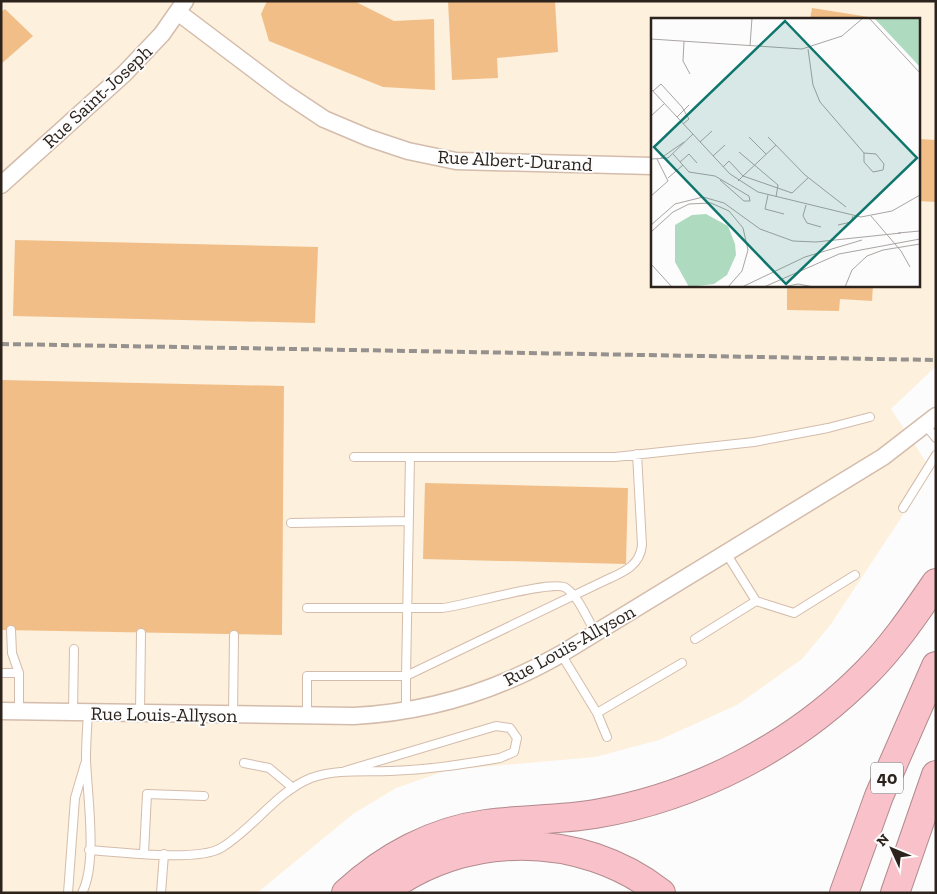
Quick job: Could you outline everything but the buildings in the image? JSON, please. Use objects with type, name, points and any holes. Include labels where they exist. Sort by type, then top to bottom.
[{"type":"highway","points":[[346,893],[387,860],[419,844],[452,831],[486,824],[578,817],[615,810],[673,794],[727,772],[794,733],[839,698],[889,647],[936,583]]},
{"type":"highway","name":"40","points":[[844,893],[879,796],[936,666]]},
{"type":"highway","name":"40","points":[[895,893],[936,775]]},
{"type":"highway","points":[[382,893],[413,873],[451,856],[482,848],[514,845],[554,848],[592,856],[625,870],[661,893]]},
{"type":"street","name":"Rue Albert-Durand","points":[[182,7],[285,94],[324,119],[368,138],[408,151],[456,160],[651,166]]},
{"type":"street","name":"Rue Saint-Joseph","points":[[1,184],[124,74],[162,34],[182,7]]},
{"type":"street","name":"Rue Louis-Allyson","points":[[1,711],[307,716],[369,715],[406,711],[454,700],[497,686],[561,654],[932,426]]},
{"type":"lane","points":[[354,457],[615,457],[754,442],[828,428],[870,417]]},
{"type":"lane","points":[[307,716],[307,676],[406,676],[627,570],[640,556],[642,546],[637,454]]},
{"type":"lane","points":[[903,508],[936,456]]},
{"type":"lane","points":[[406,711],[410,457]]},
{"type":"lane","points":[[291,523],[408,521]]},
{"type":"lane","points":[[726,553],[756,601],[794,613],[855,575]]},
{"type":"lane","points":[[307,608],[464,606],[552,585],[565,588],[573,596],[596,633]]},
{"type":"lane","points":[[695,640],[756,601]]},
{"type":"lane","points":[[12,630],[12,653],[19,673],[19,711]]},
{"type":"lane","points":[[140,713],[141,632]]},
{"type":"lane","points":[[233,715],[234,635]]},
{"type":"lane","points":[[74,649],[89,786],[88,876],[82,893]]},
{"type":"lane","points":[[561,654],[596,713],[607,737]]},
{"type":"lane","points":[[596,713],[682,663]]},
{"type":"lane","points":[[1,673],[19,673]]},
{"type":"lane","points":[[89,850],[203,854],[221,848],[293,788],[312,778],[345,772],[496,726],[510,728],[517,738],[514,752],[500,758],[392,771],[345,772]]},
{"type":"lane","points":[[68,893],[75,798],[86,760]]},
{"type":"lane","points":[[244,763],[269,768],[293,788]]},
{"type":"lane","points":[[75,798],[89,786]]},
{"type":"lane","points":[[144,853],[147,794],[204,796]]},
{"type":"lane","points":[[161,893],[164,854]]},
{"type":"shaded area","points":[[1,1],[936,1],[936,366],[891,409],[932,471],[831,624],[802,659],[737,705],[659,740],[595,757],[448,770],[396,788],[353,814],[257,893],[1,893]]},
{"type":"railway","points":[[1,344],[936,360]]}]
